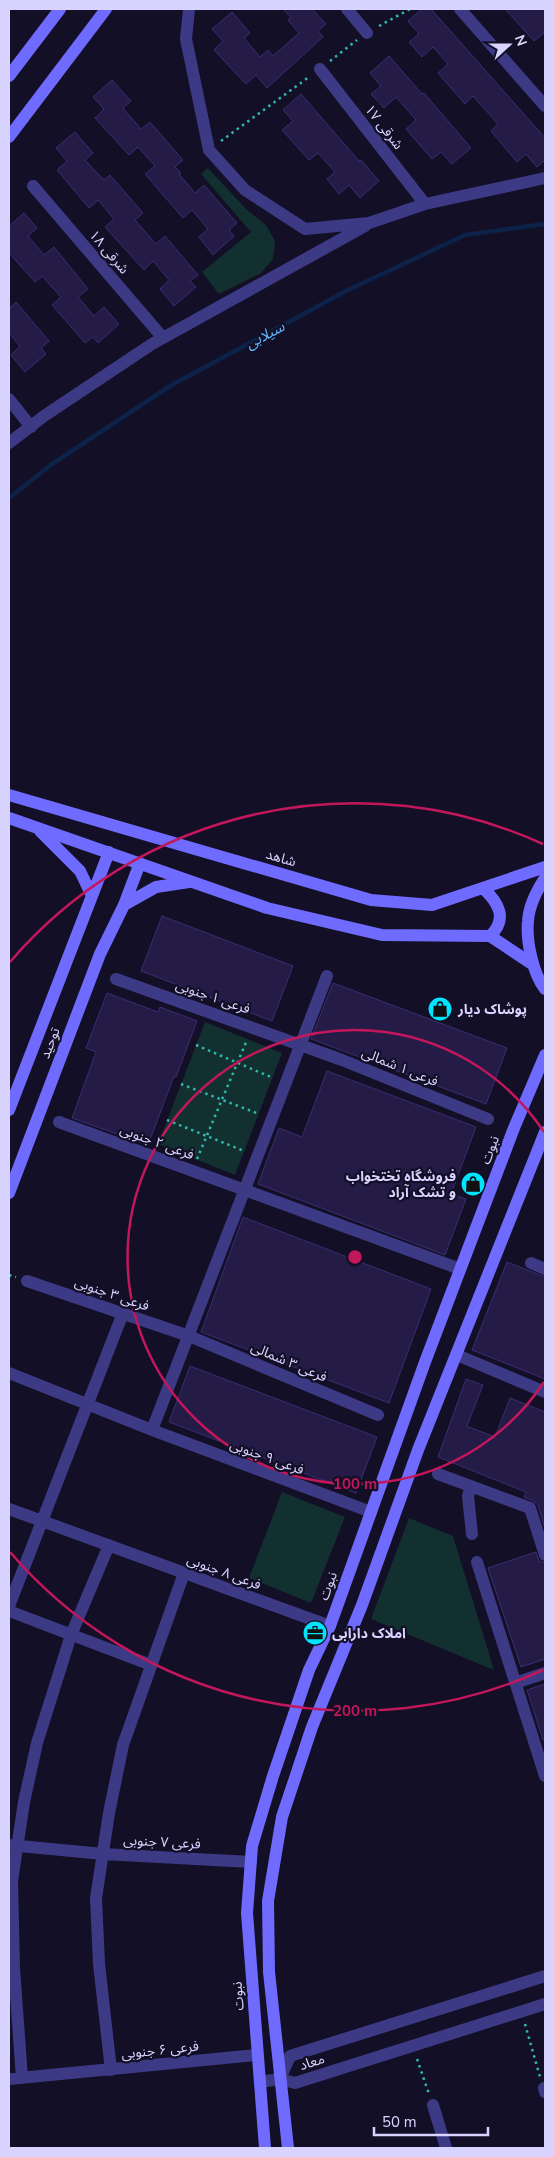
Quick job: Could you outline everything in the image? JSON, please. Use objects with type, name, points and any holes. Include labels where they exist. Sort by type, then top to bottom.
[{"type":"main road","points":[[9,76],[60,9]]},
{"type":"main road","points":[[9,137],[106,9]]},
{"type":"main road","name":"شاهد","points":[[9,795],[371,900],[432,905],[545,868]]},
{"type":"main road","points":[[9,818],[267,908],[382,935],[490,936],[532,964]]},
{"type":"main road","points":[[37,827],[80,871],[92,896]]},
{"type":"main road","name":"توحید","points":[[9,1110],[109,852]]},
{"type":"main road","name":"توحید","points":[[9,1194],[100,954],[124,906],[140,863]]},
{"type":"main road","points":[[545,878],[536,891],[528,921],[532,964],[545,989]]},
{"type":"main road","points":[[124,906],[156,887],[192,881]]},
{"type":"main road","points":[[483,888],[495,900],[500,913],[498,929],[490,936]]},
{"type":"main road","name":"نبوت","points":[[265,2148],[247,1913],[252,1846],[273,1776],[309,1670],[330,1626],[460,1269],[514,1128],[545,1055]]},
{"type":"main road","points":[[288,2148],[269,1972],[268,1901],[282,1817],[312,1727],[362,1605],[418,1450],[545,1132]]},
{"type":"street","points":[[189,9],[186,39],[208,150],[245,190],[305,229],[369,223]]},
{"type":"street","points":[[348,9],[367,33]]},
{"type":"street","points":[[460,9],[545,106]]},
{"type":"street","name":"۱۷ شرقی","points":[[320,68],[425,204]]},
{"type":"street","points":[[9,443],[163,338],[369,223],[425,204],[545,178]]},
{"type":"street","name":"۱۸ شرقی","points":[[33,186],[163,338]]},
{"type":"street","points":[[9,399],[30,427]]},
{"type":"street","points":[[152,1430],[327,976]]},
{"type":"street","name":"فرعی ۱ جنوبی","points":[[116,979],[300,1045]]},
{"type":"street","name":"فرعی ۱ شمالی","points":[[300,1045],[488,1119]]},
{"type":"street","name":"فرعی ۲ جنوبی","points":[[59,1122],[460,1269]]},
{"type":"street","points":[[531,1263],[545,1268]]},
{"type":"street","name":"فرعی ۳ جنوبی","points":[[27,1281],[189,1336]]},
{"type":"street","points":[[9,1606],[63,1462],[123,1313]]},
{"type":"street","name":"فرعی ۳ شمالی","points":[[189,1336],[378,1415]]},
{"type":"street","points":[[457,1355],[545,1392]]},
{"type":"street","name":"فرعی ۹ جنوبی","points":[[9,1373],[152,1430],[371,1512]]},
{"type":"street","points":[[438,1474],[530,1508],[545,1555]]},
{"type":"street","points":[[470,1486],[468,1496],[472,1534]]},
{"type":"street","name":"فرعی ۸ جنوبی","points":[[9,1509],[330,1626]]},
{"type":"street","points":[[22,2078],[14,1968],[13,1846],[37,1743],[71,1635],[109,1545]]},
{"type":"street","points":[[477,1562],[545,1776]]},
{"type":"street","points":[[111,2070],[99,1964],[96,1898],[102,1854],[123,1745],[184,1573]]},
{"type":"street","points":[[9,1611],[151,1665]]},
{"type":"street","points":[[515,1683],[545,1673]]},
{"type":"street","name":"فرعی ۷ جنوبی","points":[[13,1846],[102,1854],[251,1862]]},
{"type":"street","name":"معاد","points":[[545,1976],[290,2056],[280,2079],[295,2083],[545,2004]]},
{"type":"street","name":"فرعی ۶ جنوبی","points":[[9,2079],[257,2055]]},
{"type":"street","points":[[260,2082],[280,2079]]},
{"type":"street","points":[[433,2105],[446,2148]]},
{"type":"path","points":[[192,1171],[252,1027]]},
{"type":"path","points":[[196,1045],[273,1078]]},
{"type":"path","points":[[181,1084],[272,1120]]},
{"type":"path","points":[[167,1120],[244,1151]]},
{"type":"path","points":[[521,2011],[544,2090]]},
{"type":"path","points":[[412,2046],[433,2105]]},
{"type":"green space","points":[[208,168],[246,209],[266,225],[275,241],[273,259],[261,273],[219,294],[202,272],[251,232],[201,174]]},
{"type":"green space","points":[[205,1022],[282,1053],[235,1175],[158,1144]]},
{"type":"green space","points":[[282,1492],[345,1517],[311,1603],[249,1578]]},
{"type":"green space","points":[[409,1518],[453,1536],[494,1670],[371,1619]]},
{"type":"building","points":[[283,9],[312,9],[326,24],[318,31],[323,37],[267,88],[256,75],[246,84],[214,50],[223,41],[212,29],[232,12],[250,33],[244,38],[260,57],[268,50],[273,56],[299,33],[288,20],[291,18]]},
{"type":"building","points":[[422,9],[431,9],[545,138],[545,160],[537,167],[526,154],[517,162],[491,131],[498,124],[473,96],[465,104],[438,73],[448,64],[433,47],[422,57],[409,42],[419,34],[408,21]]},
{"type":"building","points":[[505,9],[545,9],[545,32],[534,41]]},
{"type":"building","points":[[389,56],[422,94],[424,93],[471,148],[452,164],[441,152],[432,159],[406,129],[416,120],[396,97],[384,108],[371,94],[381,86],[370,73]]},
{"type":"building","points":[[112,80],[131,101],[123,108],[141,129],[150,122],[183,160],[175,167],[195,193],[204,185],[237,223],[229,230],[234,236],[213,255],[199,237],[208,229],[192,210],[183,218],[145,174],[155,166],[138,147],[129,155],[95,118],[104,109],[93,97]]},
{"type":"building","points":[[301,94],[359,161],[361,160],[379,181],[360,198],[349,185],[339,194],[327,179],[335,172],[318,153],[309,160],[282,130],[293,121],[283,110]]},
{"type":"building","points":[[75,132],[93,153],[85,160],[104,180],[110,175],[143,213],[135,220],[156,244],[165,236],[198,275],[190,281],[196,287],[174,306],[160,289],[169,280],[153,261],[144,270],[105,227],[114,219],[98,200],[89,208],[57,170],[67,161],[56,148]]},
{"type":"building","points":[[24,213],[37,228],[28,236],[44,255],[54,247],[88,289],[78,297],[94,316],[104,307],[119,324],[98,343],[93,337],[85,343],[52,305],[61,297],[42,276],[35,282],[9,253],[9,226]]},
{"type":"building","points":[[16,302],[49,341],[41,348],[46,354],[25,372],[11,355],[20,346],[9,333],[9,309]]},
{"type":"building","points":[[162,916],[293,966],[272,1021],[141,971]]},
{"type":"building","points":[[333,983],[507,1048],[486,1104],[311,1039]]},
{"type":"building","points":[[107,993],[158,1012],[160,1007],[197,1021],[148,1145],[72,1118],[96,1052],[86,1048]]},
{"type":"building","points":[[327,1071],[476,1127],[451,1194],[466,1199],[445,1255],[258,1184],[279,1128],[302,1137]]},
{"type":"building","points":[[243,1217],[431,1289],[389,1403],[201,1332]]},
{"type":"building","points":[[507,1262],[545,1277],[545,1379],[472,1350]]},
{"type":"building","points":[[190,1366],[377,1437],[356,1493],[169,1422]]},
{"type":"building","points":[[466,1379],[483,1385],[467,1426],[469,1427],[495,1437],[510,1398],[545,1412],[545,1529],[538,1505],[524,1497],[526,1492],[438,1457]]},
{"type":"building","points":[[536,1552],[539,1561],[545,1563],[545,1659],[521,1667],[488,1568]]},
{"type":"building","points":[[545,1684],[545,1739],[543,1740],[527,1690]]},
{"type":"waterway","name":"سیلابی","points":[[9,498],[52,464],[170,386],[346,291],[465,235],[545,224]]},
{"type":"place","name":"پوشاک دیار","points":[[440,1009]]},
{"type":"place","name":"فروشگاه تختخواب و تشک آراد","points":[[473,1184]]},
{"type":"place","name":"املاک دارابی","points":[[315,1633]]}]
